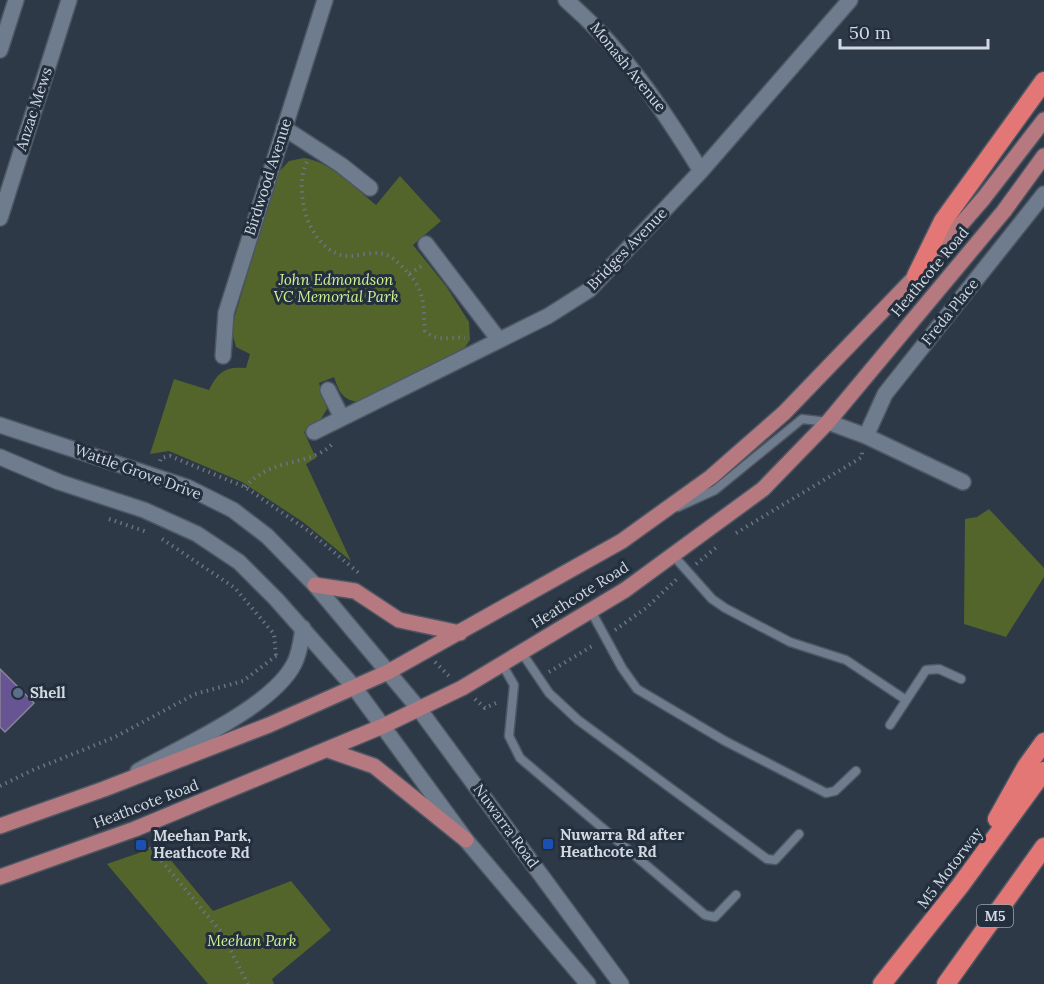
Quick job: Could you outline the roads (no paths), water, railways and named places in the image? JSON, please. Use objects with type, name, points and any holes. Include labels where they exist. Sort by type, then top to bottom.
[{"type":"highway","points":[[916,276],[943,221],[1044,81]]},
{"type":"highway","points":[[960,886],[1026,767],[1044,742]]},
{"type":"highway","name":"M5 Motorway","points":[[882,984],[960,886],[1044,771]]},
{"type":"highway","name":"M5","points":[[946,984],[1044,847]]},
{"type":"main road","name":"Heathcote Road","points":[[0,826],[104,789],[269,725],[388,672],[622,541],[711,477],[784,413],[916,276],[983,199],[1044,120]]},
{"type":"main road","name":"Heathcote Road","points":[[0,877],[135,829],[383,726],[462,687],[591,611],[763,489],[828,422],[1004,211],[1044,156]]},
{"type":"main road","points":[[315,585],[356,591],[399,620],[460,633]]},
{"type":"main road","points":[[328,750],[374,766],[466,840]]},
{"type":"street","points":[[0,50],[16,0]]},
{"type":"street","name":"Anzac Mews","points":[[0,218],[69,0]]},
{"type":"street","name":"Birdwood Avenue","points":[[223,356],[226,313],[325,0]]},
{"type":"street","name":"Monash Avenue","points":[[566,0],[591,21],[625,58],[660,104],[701,171]]},
{"type":"street","name":"Bridges Avenue","points":[[314,432],[548,316],[589,290],[701,171],[850,0]]},
{"type":"street","points":[[284,128],[370,188]]},
{"type":"street","name":"Freda Place","points":[[866,436],[885,394],[1044,194]]},
{"type":"street","points":[[431,250],[499,340]]},
{"type":"street","points":[[328,390],[342,418]]},
{"type":"street","points":[[828,422],[866,436],[963,482]]},
{"type":"street","name":"Wattle Grove Drive","points":[[0,425],[187,487],[233,510],[267,536],[315,585],[388,672]]},
{"type":"street","points":[[0,457],[59,482],[144,510],[197,534],[239,562],[303,628],[354,687],[466,840],[588,984]]},
{"type":"street","points":[[104,789],[233,718],[277,686],[293,665],[303,628]]},
{"type":"street","name":"Nuwarra Road","points":[[388,672],[419,709],[621,984]]},
{"type":"lane","points":[[653,519],[715,490],[802,419],[828,422]]},
{"type":"lane","points":[[672,554],[712,599],[725,608],[790,642],[846,660],[906,700]]},
{"type":"lane","points":[[591,611],[637,689],[758,759],[826,792],[836,791],[856,771]]},
{"type":"lane","points":[[522,652],[549,693],[578,720],[767,859],[775,860],[799,834]]},
{"type":"lane","points":[[502,664],[514,685],[509,736],[520,758],[705,915],[715,916],[736,895]]},
{"type":"lane","points":[[890,724],[926,670],[939,669],[961,680]]},
{"type":"place","name":"Shell","points":[[18,693]]},
{"type":"place","name":"Nuwarra Rd after Heathcote Rd","points":[[548,844]]},
{"type":"place","name":"Meehan Park, Heathcote Rd","points":[[141,845]]},
{"type":"park label","name":"John Edmondson VC Memorial Park","points":[[336,288]]},
{"type":"park label","name":"Meehan Park","points":[[252,941]]}]
